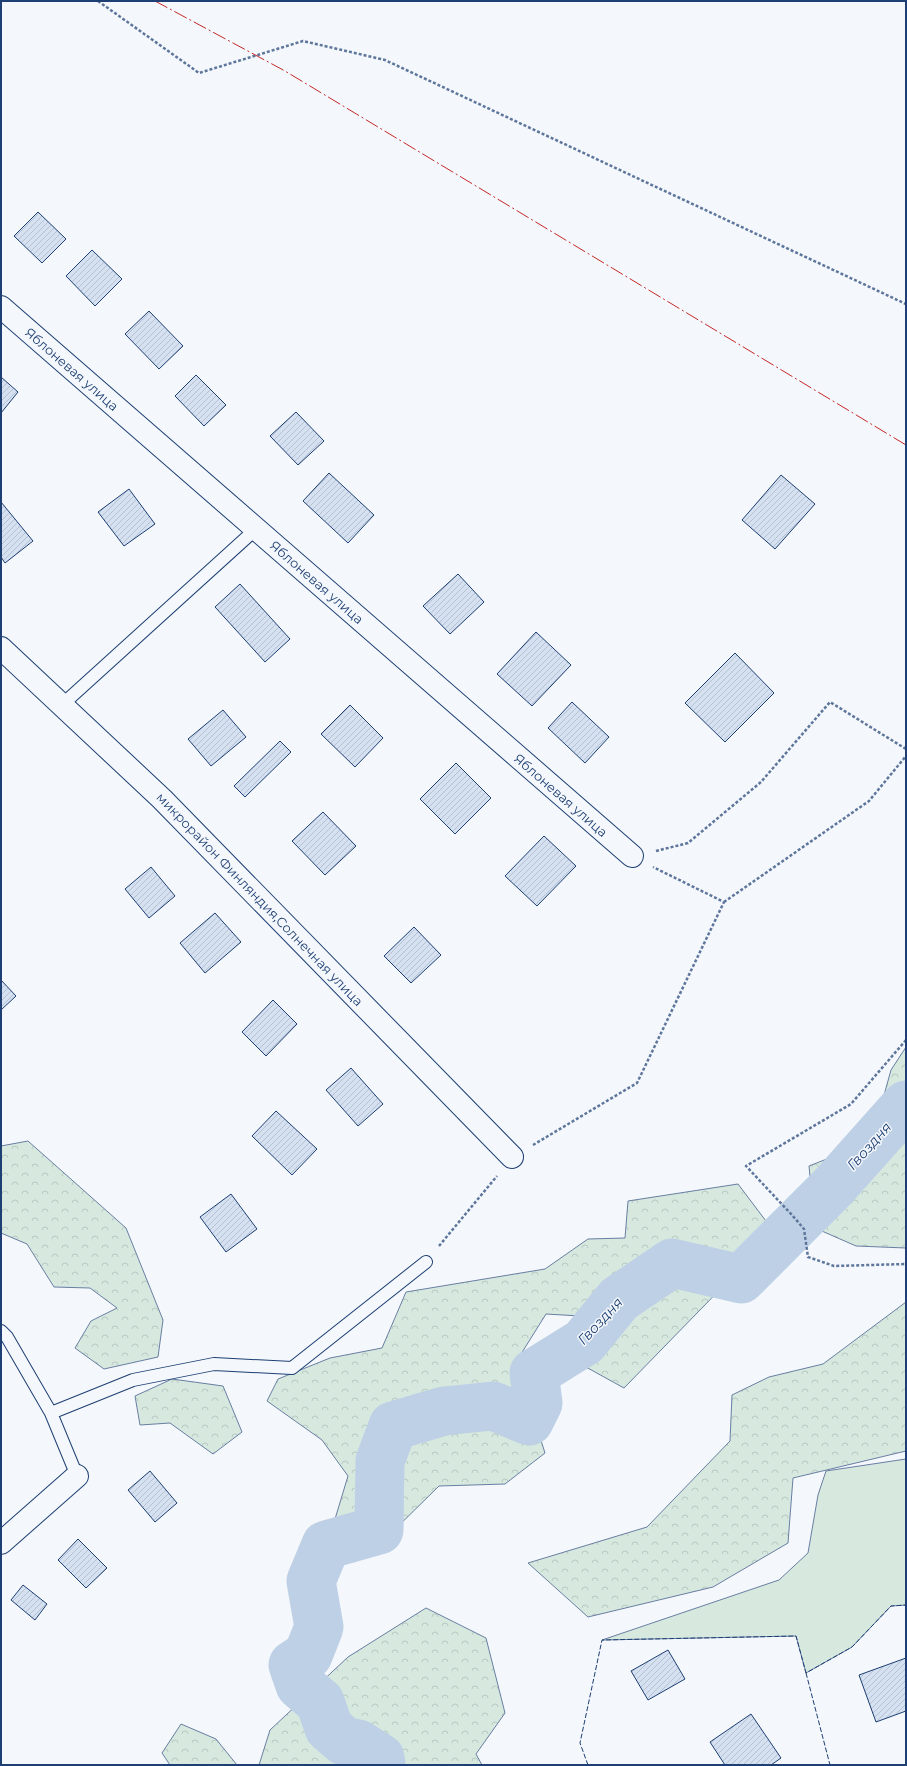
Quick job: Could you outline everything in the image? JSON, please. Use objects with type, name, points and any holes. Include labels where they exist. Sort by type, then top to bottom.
[{"type":"street","name":"Яблоневая улица","points":[[1,308],[632,856]]},
{"type":"street","name":"микрорайон Финляндия,Солнечная улица","points":[[1,648],[63,704],[162,798],[512,1157]]},
{"type":"street","points":[[1,1543],[77,1476]]},
{"type":"lane","points":[[63,704],[256,529]]},
{"type":"lane","points":[[51,1413],[133,1380],[214,1364],[292,1368],[426,1262]]},
{"type":"lane","points":[[1,1331],[7,1337],[51,1413],[77,1476]]},
{"type":"path","points":[[98,1],[199,73],[303,41],[385,60],[906,304]]},
{"type":"path","points":[[632,856],[688,843],[761,782],[830,702],[906,749]]},
{"type":"path","points":[[426,1262],[512,1157],[637,1084],[724,902],[869,801],[906,756]]},
{"type":"path","points":[[632,856],[724,902]]},
{"type":"path","points":[[906,1040],[851,1104],[746,1166],[804,1229],[808,1257],[834,1266],[906,1264]]},
{"type":"green space","points":[[906,1047],[906,1248],[856,1246],[815,1228],[809,1166],[842,1153],[876,1124],[891,1070]]},
{"type":"green space","points":[[28,1141],[126,1228],[163,1320],[158,1357],[104,1369],[75,1348],[91,1321],[117,1308],[90,1288],[54,1287],[27,1244],[1,1233],[1,1146]]},
{"type":"green space","points":[[738,1184],[775,1233],[624,1388],[575,1361],[580,1316],[546,1314],[516,1362],[545,1453],[505,1484],[439,1486],[376,1548],[351,1549],[335,1519],[348,1476],[322,1440],[267,1401],[278,1379],[330,1358],[382,1348],[406,1292],[545,1269],[588,1239],[625,1238],[628,1201]]},
{"type":"green space","points":[[906,1302],[906,1451],[793,1478],[788,1543],[713,1587],[588,1617],[528,1563],[647,1527],[730,1441],[732,1395],[769,1377],[823,1364]]},
{"type":"green space","points":[[172,1379],[223,1386],[242,1432],[213,1454],[170,1423],[140,1425],[135,1396]]},
{"type":"green space","points":[[906,1459],[906,1605],[891,1606],[852,1647],[806,1673],[796,1636],[602,1640],[779,1580],[808,1553],[818,1495],[826,1471]]},
{"type":"green space","points":[[426,1608],[486,1638],[505,1713],[476,1754],[482,1765],[259,1765],[270,1730],[348,1657]]},
{"type":"green space","points":[[181,1724],[216,1739],[237,1765],[170,1765],[162,1753]]},
{"type":"building","points":[[38,212],[66,239],[42,263],[14,236]]},
{"type":"building","points":[[92,250],[122,279],[95,306],[66,276]]},
{"type":"building","points":[[149,311],[183,346],[159,369],[125,334]]},
{"type":"building","points":[[196,375],[226,405],[204,426],[175,396]]},
{"type":"building","points":[[1,377],[18,392],[1,413]]},
{"type":"building","points":[[296,412],[324,441],[298,465],[270,436]]},
{"type":"building","points":[[329,473],[374,515],[348,543],[303,501]]},
{"type":"building","points":[[781,475],[815,504],[775,549],[742,520]]},
{"type":"building","points":[[129,489],[155,524],[124,546],[98,512]]},
{"type":"building","points":[[1,502],[33,541],[5,563],[1,557]]},
{"type":"building","points":[[458,574],[484,602],[450,634],[423,606]]},
{"type":"building","points":[[240,584],[290,639],[265,662],[215,607]]},
{"type":"building","points":[[536,632],[571,665],[532,706],[497,674]]},
{"type":"building","points":[[735,653],[774,693],[725,742],[685,703]]},
{"type":"building","points":[[572,702],[609,737],[585,763],[548,728]]},
{"type":"building","points":[[350,705],[383,738],[355,767],[321,734]]},
{"type":"building","points":[[223,710],[246,737],[211,766],[188,739]]},
{"type":"building","points":[[280,741],[291,752],[245,797],[234,786]]},
{"type":"building","points":[[456,763],[491,798],[455,834],[420,799]]},
{"type":"building","points":[[323,812],[356,846],[325,875],[292,841]]},
{"type":"building","points":[[544,836],[576,866],[537,906],[505,876]]},
{"type":"building","points":[[151,867],[175,896],[149,918],[125,889]]},
{"type":"building","points":[[215,913],[241,942],[205,973],[180,943]]},
{"type":"building","points":[[414,927],[441,955],[411,983],[384,956]]},
{"type":"building","points":[[1,980],[16,996],[1,1010]]},
{"type":"building","points":[[273,1000],[297,1024],[266,1056],[242,1032]]},
{"type":"building","points":[[351,1068],[383,1104],[358,1126],[326,1090]]},
{"type":"building","points":[[276,1111],[317,1149],[292,1175],[252,1136]]},
{"type":"building","points":[[231,1194],[257,1229],[226,1252],[200,1217]]},
{"type":"building","points":[[150,1471],[177,1503],[155,1522],[128,1490]]},
{"type":"building","points":[[78,1539],[107,1568],[86,1588],[58,1560]]},
{"type":"building","points":[[23,1585],[47,1604],[35,1620],[11,1600]]},
{"type":"building","points":[[668,1650],[685,1679],[648,1700],[631,1671]]},
{"type":"building","points":[[906,1658],[906,1711],[876,1722],[859,1675]]},
{"type":"building","points":[[751,1714],[781,1758],[771,1765],[725,1765],[710,1742]]},
{"type":"waterway","name":"Гвоздня","points":[[381,1765],[380,1758],[358,1744],[344,1741],[329,1728],[320,1702],[300,1685],[293,1665],[308,1655],[319,1627],[311,1581],[326,1545],[379,1530],[380,1461],[393,1426],[444,1411],[493,1406],[529,1421],[538,1403],[534,1373],[584,1342],[619,1299],[672,1263],[741,1279],[833,1187],[906,1105]]},
{"type":"fence","points":[[588,1765],[580,1743],[602,1640],[796,1636],[806,1673],[852,1647],[891,1606],[906,1605]]},
{"type":"fence","points":[[806,1673],[830,1765]]},
{"type":"power","points":[[155,1],[285,71],[906,445]]}]
